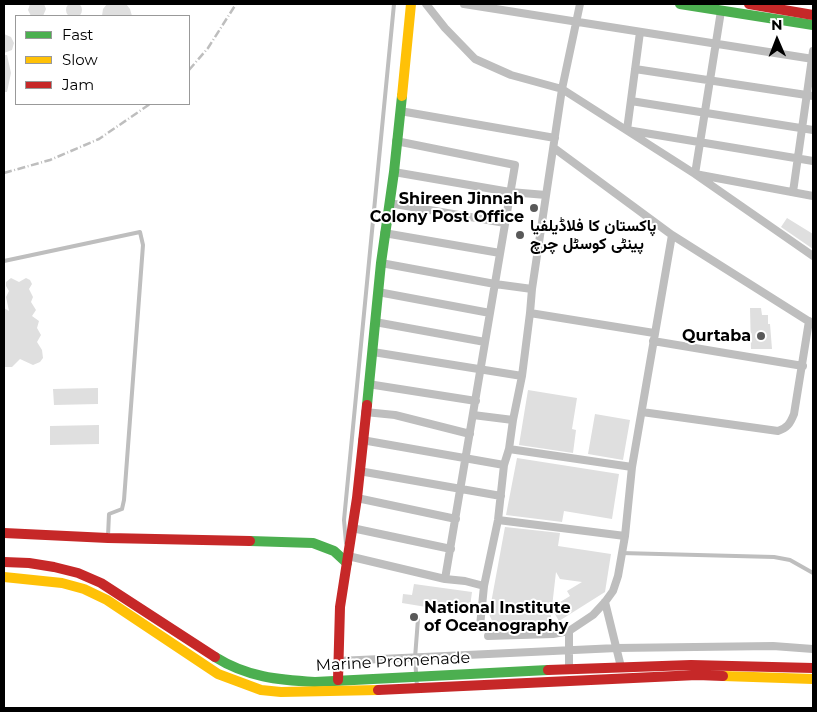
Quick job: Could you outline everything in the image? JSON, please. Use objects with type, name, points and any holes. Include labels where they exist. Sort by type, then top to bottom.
[{"type":"main road","points":[[338,680],[340,607],[357,498],[384,232],[394,172],[411,4]]},
{"type":"main road","points":[[680,4],[813,25]]},
{"type":"main road","points":[[749,4],[813,15]]},
{"type":"main road","points":[[4,533],[108,538],[313,543],[334,551],[348,560]]},
{"type":"main road","name":"Marine Promenade","points":[[4,562],[46,565],[82,574],[101,583],[217,659],[257,676],[298,681],[621,666],[706,664],[813,668]]},
{"type":"main road","name":"Marine Promenade","points":[[4,577],[62,583],[84,589],[107,600],[218,674],[261,690],[331,692],[697,675],[758,676],[813,680]]},
{"type":"street","points":[[426,4],[445,28],[475,59],[511,75],[562,89],[695,174],[813,256]]},
{"type":"street","points":[[464,4],[813,59]]},
{"type":"street","points":[[480,626],[484,586],[498,520],[504,465],[509,449],[522,376],[532,289],[562,89],[580,4]]},
{"type":"street","points":[[695,174],[722,10]]},
{"type":"street","points":[[627,130],[640,32]]},
{"type":"street","points":[[794,192],[802,128],[810,96],[813,51]]},
{"type":"street","points":[[635,69],[810,96]]},
{"type":"street","points":[[631,101],[813,130]]},
{"type":"street","points":[[400,111],[555,138]]},
{"type":"street","points":[[627,130],[813,161]]},
{"type":"street","points":[[396,141],[515,165],[445,579]]},
{"type":"street","points":[[554,148],[672,235],[811,322],[794,414],[791,423],[785,429],[778,431],[642,412]]},
{"type":"street","points":[[394,172],[510,192],[546,196]]},
{"type":"street","points":[[695,174],[813,196]]},
{"type":"street","points":[[390,203],[505,223]]},
{"type":"street","points":[[384,232],[500,253]]},
{"type":"street","points":[[488,636],[553,634],[569,631],[593,615],[613,591],[618,576],[632,467],[672,235]]},
{"type":"street","points":[[381,263],[532,289]]},
{"type":"street","points":[[378,292],[490,313]]},
{"type":"street","points":[[530,313],[803,366]]},
{"type":"street","points":[[375,322],[486,342]]},
{"type":"street","points":[[372,352],[522,376]]},
{"type":"street","points":[[368,384],[476,401]]},
{"type":"street","points":[[365,412],[395,415],[470,434]]},
{"type":"street","points":[[473,415],[513,420]]},
{"type":"street","points":[[362,440],[504,465]]},
{"type":"street","points":[[509,449],[632,467]]},
{"type":"street","points":[[359,471],[501,496]]},
{"type":"street","points":[[357,498],[456,519]]},
{"type":"street","points":[[498,520],[624,536]]},
{"type":"street","points":[[352,528],[451,549]]},
{"type":"street","points":[[348,560],[484,586]]},
{"type":"street","points":[[605,602],[621,666]]},
{"type":"street","points":[[569,631],[569,668]]},
{"type":"street","points":[[338,661],[617,648],[773,646],[813,650]]},
{"type":"lane","points":[[348,560],[344,520],[394,4]]},
{"type":"lane","points":[[4,261],[140,232],[143,245],[124,500],[122,509],[109,514],[108,538]]},
{"type":"lane","points":[[621,553],[774,557],[790,560],[813,573]]},
{"type":"lane","points":[[417,688],[418,619]]},
{"type":"building","points":[[71,2],[77,2],[82,7],[81,15],[67,15],[66,13],[66,7]]},
{"type":"building","points":[[30,4],[44,4],[46,9],[43,15],[30,15],[28,10]]},
{"type":"building","points":[[107,4],[126,4],[132,15],[102,15],[103,9]]},
{"type":"building","points":[[4,34],[11,37],[14,43],[12,50],[4,53]]},
{"type":"building","points":[[4,55],[7,55],[11,73],[7,92],[4,92]]},
{"type":"building","points":[[787,218],[813,234],[813,249],[781,227]]},
{"type":"building","points":[[11,278],[19,282],[26,278],[32,284],[29,289],[33,297],[31,302],[36,310],[32,316],[39,321],[37,328],[41,335],[37,342],[42,350],[43,358],[40,362],[33,365],[20,359],[12,367],[4,367],[4,308],[9,311],[6,297],[9,291],[6,282]]},
{"type":"building","name":"Qurtaba","points":[[750,308],[761,308],[762,315],[768,315],[772,349],[751,349]]},
{"type":"building","points":[[98,388],[98,404],[54,405],[53,389]]},
{"type":"building","points":[[528,390],[577,398],[572,429],[576,430],[573,453],[519,445]]},
{"type":"building","points":[[595,414],[630,420],[623,460],[588,454]]},
{"type":"building","points":[[99,425],[99,444],[50,445],[50,426]]},
{"type":"building","points":[[517,458],[619,474],[612,519],[564,511],[562,522],[506,515]]},
{"type":"building","points":[[505,527],[560,533],[558,546],[611,554],[605,592],[559,621],[552,609],[550,623],[499,627],[494,625],[489,614]],"holes":[[[556,572],[560,579],[582,582],[567,591],[570,596],[552,607]]]},
{"type":"building","points":[[414,584],[472,592],[469,614],[402,603],[403,594],[412,595]]},
{"type":"railway","points":[[190,69],[208,48],[236,4]]},
{"type":"railway","points":[[4,173],[50,160],[99,139],[149,105]]},
{"type":"traffic: fast","points":[[680,4],[813,25]]},
{"type":"traffic: fast","points":[[367,405],[381,263],[394,172],[402,96]]},
{"type":"traffic: fast","points":[[250,541],[313,543],[334,551],[347,563]]},
{"type":"traffic: fast","points":[[215,657],[227,664],[251,673],[288,680],[315,682],[548,670]]},
{"type":"traffic: slow","points":[[402,96],[411,4]]},
{"type":"traffic: slow","points":[[4,577],[62,583],[84,589],[107,600],[218,674],[261,690],[281,692],[378,690]]},
{"type":"traffic: slow","points":[[723,676],[813,679]]},
{"type":"traffic: jam","points":[[749,4],[813,15]]},
{"type":"traffic: jam","points":[[338,680],[340,607],[357,498],[367,405]]},
{"type":"traffic: jam","points":[[4,533],[108,538],[250,541]]},
{"type":"traffic: jam","points":[[4,562],[54,567],[78,573],[101,583],[215,657]]},
{"type":"traffic: jam","points":[[548,670],[691,665],[813,668]]},
{"type":"traffic: jam","points":[[378,690],[697,675],[723,676]]},
{"type":"place","name":"Shireen Jinnah Colony Post Office","points":[[534,208]]},
{"type":"place","name":"پاکستان کا فلاڈیلفیا پینٹی کوسٹل چرچ","points":[[520,235]]},
{"type":"place","name":"Qurtaba","points":[[761,336]]},
{"type":"place","name":"National Institute of Oceanography","points":[[414,617]]}]
